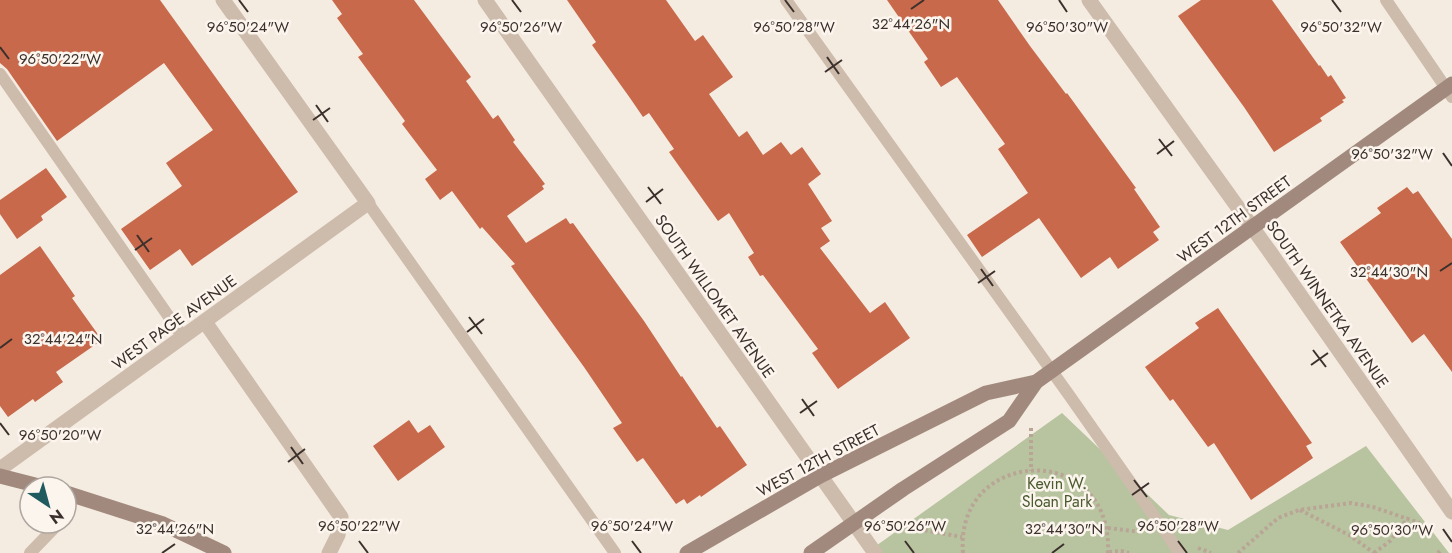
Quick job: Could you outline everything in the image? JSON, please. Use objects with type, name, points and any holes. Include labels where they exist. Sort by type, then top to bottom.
[{"type":"main road","name":"WEST 12TH STREET","points":[[811,553],[1009,421],[1036,382],[1450,90]]},
{"type":"main road","name":"WEST 12TH STREET","points":[[687,553],[820,476],[986,393],[1036,382]]},
{"type":"main road","points":[[0,476],[18,481]]},
{"type":"main road","points":[[78,497],[163,524],[224,553]]},
{"type":"street","points":[[223,0],[368,203]]},
{"type":"street","name":"SOUTH WILLOMET AVENUE","points":[[485,0],[875,553]]},
{"type":"street","name":"SOUTH WINNETKA AVENUE","points":[[1089,0],[1452,512]]},
{"type":"street","name":"WEST PAGE AVENUE","points":[[0,469],[368,203]]},
{"type":"street","points":[[205,322],[341,517],[338,535],[329,553]]},
{"type":"lane","points":[[786,0],[1180,553]]},
{"type":"lane","points":[[1386,0],[1450,90]]},
{"type":"lane","points":[[0,74],[183,337]]},
{"type":"lane","points":[[368,203],[615,553]]},
{"type":"lane","points":[[30,553],[47,535]]},
{"type":"path","points":[[1031,428],[1031,471]]},
{"type":"path","points":[[963,553],[962,537],[967,514],[980,495],[998,480],[1019,471],[1043,470],[1065,476],[1085,489],[1100,506],[1108,528],[1108,552],[1129,553]]},
{"type":"path","points":[[1238,553],[1278,518],[1299,510],[1351,504],[1373,507],[1420,523]]},
{"type":"path","points":[[1299,510],[1349,535],[1374,553],[1390,541],[1408,518]]},
{"type":"path","points":[[907,527],[962,537]]},
{"type":"green space","name":"Kevin W. Sloan Park","points":[[1062,413],[1169,515],[1228,530],[1366,446],[1449,553],[866,553]]},
{"type":"building","points":[[0,0],[160,0],[298,192],[192,266],[180,249],[150,270],[121,229],[182,186],[166,163],[213,130],[164,63],[57,141],[7,69],[0,63]]},
{"type":"building","points":[[332,0],[414,0],[471,77],[466,81],[493,119],[498,115],[515,140],[513,142],[545,184],[542,186],[544,189],[507,216],[526,243],[566,218],[570,224],[573,223],[717,428],[720,426],[747,465],[701,497],[700,495],[687,504],[684,499],[676,504],[643,458],[637,462],[613,428],[622,423],[511,266],[515,264],[482,227],[480,229],[452,191],[440,200],[425,179],[437,170],[402,124],[405,121],[358,57],[363,54],[337,18],[342,14]]},
{"type":"building","points":[[567,0],[666,0],[695,41],[703,35],[733,77],[709,94],[739,137],[747,131],[763,155],[781,142],[791,155],[802,147],[821,174],[808,184],[832,221],[821,228],[830,241],[820,248],[870,313],[885,302],[910,338],[838,389],[812,353],[818,349],[763,275],[760,276],[748,257],[754,253],[729,213],[718,221],[669,152],[674,149],[649,113],[643,117],[592,45],[596,42]]},
{"type":"building","points":[[887,0],[998,0],[1136,188],[1134,189],[1160,227],[1153,232],[1159,240],[1118,269],[1110,257],[1081,278],[1039,218],[982,257],[967,235],[1028,193],[998,149],[1005,144],[957,77],[941,87],[924,62],[928,59]]},
{"type":"building","points":[[1201,0],[1272,0],[1319,66],[1328,77],[1331,75],[1346,98],[1342,100],[1344,102],[1320,118],[1322,121],[1274,152],[1178,16]]},
{"type":"building","points":[[46,168],[67,197],[41,216],[43,220],[17,239],[0,214],[0,200]]},
{"type":"building","points":[[1407,187],[1413,194],[1418,191],[1452,239],[1452,372],[1424,334],[1412,343],[1340,242],[1381,213],[1377,208]]},
{"type":"building","points":[[40,246],[75,296],[72,298],[102,340],[56,372],[63,382],[35,402],[33,399],[8,417],[0,406],[0,275]]},
{"type":"building","points":[[1218,308],[1312,443],[1306,446],[1313,458],[1251,500],[1214,443],[1208,447],[1173,399],[1170,401],[1145,367],[1199,328],[1195,323]]},
{"type":"building","points":[[409,420],[418,433],[430,425],[445,447],[398,481],[373,446]]}]
